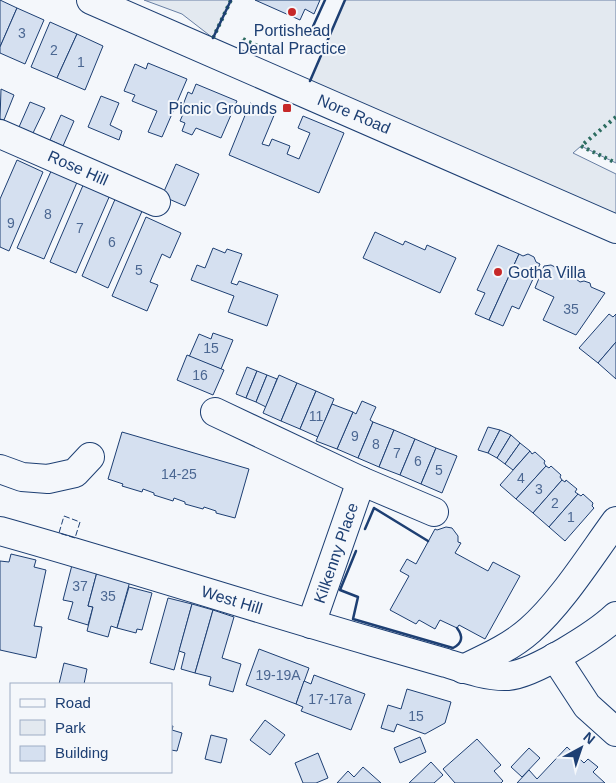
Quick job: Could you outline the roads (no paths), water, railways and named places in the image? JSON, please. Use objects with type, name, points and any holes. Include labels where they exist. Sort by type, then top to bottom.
[{"type":"street","name":"Nore Road","points":[[91,0],[616,229]]},
{"type":"street","name":"Rose Hill","points":[[0,134],[156,202]]},
{"type":"street","name":"Kilkenny Place","points":[[216,412],[245,418],[361,481],[434,512]]},
{"type":"street","points":[[0,469],[22,477],[48,480],[76,473],[90,457]]},
{"type":"street","name":"Kilkenny Place","points":[[311,624],[361,481]]},
{"type":"street","points":[[463,669],[490,657],[530,630],[557,600],[616,521]]},
{"type":"street","name":"West Hill","points":[[0,531],[463,669],[496,676],[514,675],[528,670],[587,638],[616,616]]},
{"type":"street","points":[[555,656],[587,706],[616,732]]},
{"type":"place","name":"Portishead Dental Practice","points":[[292,12]]},
{"type":"place","name":"Picnic Grounds","points":[[287,108]]},
{"type":"place","name":"Gotha Villa","points":[[498,272]]}]
